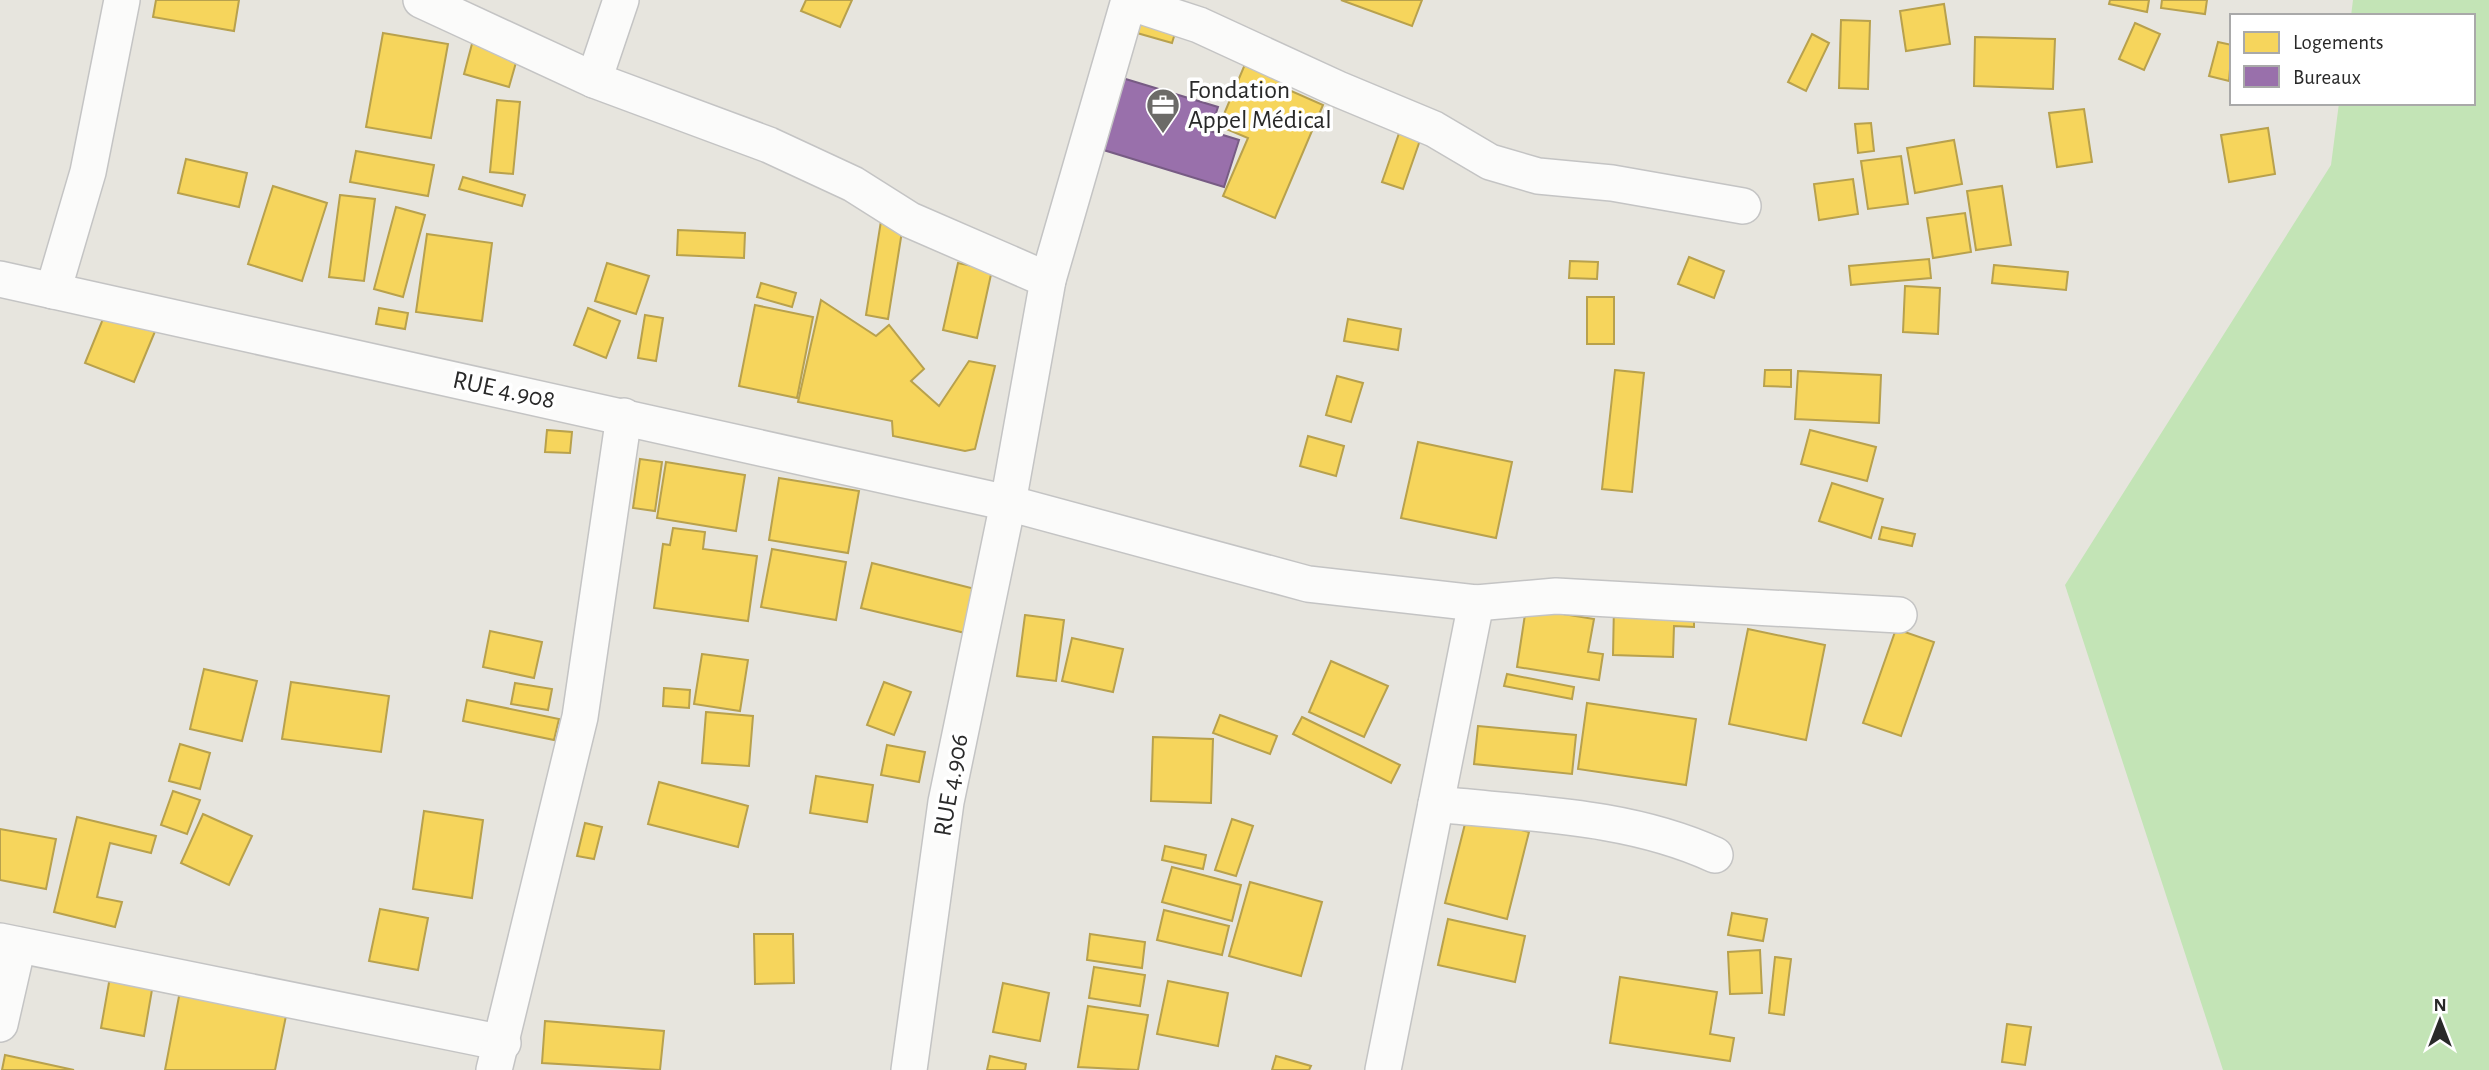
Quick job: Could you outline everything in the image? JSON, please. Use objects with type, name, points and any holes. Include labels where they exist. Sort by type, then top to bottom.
[{"type":"street","points":[[53,291],[88,172],[122,0]]},
{"type":"street","points":[[421,0],[594,80],[769,145],[853,184],[910,219],[992,258],[1048,280]]},
{"type":"street","points":[[594,80],[621,0]]},
{"type":"street","points":[[1129,1],[1199,25],[1338,89],[1434,129],[1490,162],[1538,176],[1612,183],[1743,206]]},
{"type":"street","name":"RUE 4.906","points":[[909,1070],[946,802],[1008,503],[1048,280],[1129,1]]},
{"type":"street","name":"RUE 4.908","points":[[0,279],[1008,503],[1308,584],[1476,603],[1556,596],[1899,615]]},
{"type":"street","points":[[0,1024],[9,943],[499,1056],[580,716],[624,416]]},
{"type":"street","points":[[1383,1070],[1476,603]]},
{"type":"street","points":[[1436,804],[1623,825],[1677,838],[1715,855]]},
{"type":"green space","points":[[2353,0],[2489,0],[2489,1070],[2223,1070],[2065,585],[2331,165],[2339,105],[2475,105],[2475,14],[2351,14]]},
{"type":"building: Logements","points":[[156,0],[239,0],[234,31],[153,17]]},
{"type":"building: Logements","points":[[806,0],[852,0],[840,27],[801,11]]},
{"type":"building: Logements","points":[[1341,0],[1422,0],[1412,26]]},
{"type":"building: Logements","points":[[2110,0],[2149,0],[2147,12],[2109,4]]},
{"type":"building: Logements","points":[[2162,0],[2207,0],[2205,14],[2161,8]]},
{"type":"building: Logements","points":[[1944,4],[1950,44],[1906,51],[1900,11]]},
{"type":"building: Logements","points":[[1144,10],[1179,20],[1172,43],[1137,33]]},
{"type":"building: Logements","points":[[1841,20],[1870,21],[1868,89],[1839,88]]},
{"type":"building: Logements","points":[[2135,23],[2160,34],[2144,70],[2119,59]]},
{"type":"building: Logements","points":[[383,33],[448,44],[431,138],[366,127]]},
{"type":"building: Logements","points":[[1812,34],[1829,43],[1806,91],[1788,82]]},
{"type":"building: Logements","points":[[1975,37],[2055,39],[2053,89],[1974,86]]},
{"type":"building: Logements","points":[[473,40],[519,52],[509,87],[464,74]]},
{"type":"building: Logements","points":[[2218,42],[2230,45],[2229,81],[2209,76]]},
{"type":"building: Logements","points":[[1248,57],[1287,74],[1282,87],[1323,105],[1275,218],[1223,196],[1248,138],[1219,126]]},
{"type":"building: Logements","points":[[497,100],[520,102],[513,174],[490,172]]},
{"type":"building: Logements","points":[[2084,109],[2092,162],[2057,167],[2049,113]]},
{"type":"building: Logements","points":[[1404,119],[1425,126],[1403,189],[1382,182]]},
{"type":"building: Logements","points":[[1871,123],[1874,151],[1858,153],[1855,124]]},
{"type":"building: Logements","points":[[2268,128],[2275,174],[2229,182],[2221,135]]},
{"type":"building: Logements","points":[[1954,140],[1962,184],[1915,193],[1907,148]]},
{"type":"building: Logements","points":[[356,151],[434,165],[428,196],[350,182]]},
{"type":"building: Logements","points":[[1901,156],[1908,204],[1868,209],[1861,161]]},
{"type":"building: Logements","points":[[186,159],[247,173],[239,207],[178,193]]},
{"type":"building: Logements","points":[[463,177],[525,195],[522,206],[459,189]]},
{"type":"building: Logements","points":[[1853,179],[1858,214],[1819,220],[1814,184]]},
{"type":"building: Logements","points":[[273,186],[327,203],[302,281],[248,264]]},
{"type":"building: Logements","points":[[2002,186],[2011,245],[1976,250],[1967,191]]},
{"type":"building: Logements","points":[[340,195],[375,199],[364,281],[329,277]]},
{"type":"building: Logements","points":[[396,207],[425,215],[403,297],[374,289]]},
{"type":"building: Logements","points":[[1965,213],[1971,252],[1933,258],[1927,218]]},
{"type":"building: Logements","points":[[881,221],[903,225],[888,319],[866,315]]},
{"type":"building: Logements","points":[[678,230],[745,233],[744,258],[677,255]]},
{"type":"building: Logements","points":[[427,234],[492,243],[482,321],[416,312]]},
{"type":"building: Logements","points":[[1689,257],[1724,271],[1714,298],[1678,284]]},
{"type":"building: Logements","points":[[1929,259],[1931,278],[1851,285],[1849,266]]},
{"type":"building: Logements","points":[[1570,261],[1598,262],[1597,279],[1569,278]]},
{"type":"building: Logements","points":[[607,263],[649,276],[636,314],[595,301]]},
{"type":"building: Logements","points":[[958,263],[992,270],[977,338],[943,330]]},
{"type":"building: Logements","points":[[1994,265],[2068,272],[2066,290],[1992,283]]},
{"type":"building: Logements","points":[[761,283],[796,293],[792,307],[757,297]]},
{"type":"building: Logements","points":[[1905,286],[1940,288],[1938,334],[1903,332]]},
{"type":"building: Logements","points":[[1587,297],[1614,297],[1614,344],[1587,344]]},
{"type":"building: Logements","points":[[821,300],[876,336],[889,325],[924,369],[911,381],[939,406],[969,361],[995,366],[975,449],[965,451],[893,436],[892,421],[798,402]]},
{"type":"building: Logements","points":[[755,305],[813,317],[797,398],[739,386]]},
{"type":"building: Logements","points":[[379,308],[408,313],[405,329],[376,324]]},
{"type":"building: Logements","points":[[588,308],[620,321],[606,358],[574,345]]},
{"type":"building: Logements","points":[[107,309],[156,329],[134,382],[85,363]]},
{"type":"building: Logements","points":[[645,315],[663,318],[656,361],[638,358]]},
{"type":"building: Logements","points":[[1348,319],[1401,329],[1398,350],[1344,341]]},
{"type":"building: Logements","points":[[1615,370],[1644,373],[1632,492],[1602,489]]},
{"type":"building: Logements","points":[[1765,370],[1791,370],[1791,387],[1764,386]]},
{"type":"building: Logements","points":[[1798,371],[1881,375],[1879,423],[1795,419]]},
{"type":"building: Logements","points":[[1337,376],[1363,383],[1351,422],[1326,415]]},
{"type":"building: Logements","points":[[547,430],[572,432],[570,453],[545,452]]},
{"type":"building: Logements","points":[[1810,430],[1876,447],[1867,481],[1801,464]]},
{"type":"building: Logements","points":[[1308,436],[1344,446],[1336,476],[1300,466]]},
{"type":"building: Logements","points":[[1418,442],[1512,462],[1496,538],[1401,518]]},
{"type":"building: Logements","points":[[640,459],[662,462],[655,511],[633,508]]},
{"type":"building: Logements","points":[[666,462],[745,475],[736,531],[657,518]]},
{"type":"building: Logements","points":[[779,478],[859,491],[848,553],[769,540]]},
{"type":"building: Logements","points":[[1832,483],[1883,499],[1871,538],[1819,521]]},
{"type":"building: Logements","points":[[1882,527],[1915,534],[1912,546],[1879,539]]},
{"type":"building: Logements","points":[[673,528],[705,532],[703,549],[757,556],[748,621],[654,608],[663,544],[670,545]]},
{"type":"building: Logements","points":[[772,549],[846,562],[836,620],[761,607]]},
{"type":"building: Logements","points":[[872,563],[975,589],[965,633],[861,608]]},
{"type":"building: Logements","points":[[1614,605],[1694,607],[1694,627],[1674,626],[1673,657],[1613,655]]},
{"type":"building: Logements","points":[[1526,608],[1594,619],[1588,652],[1603,654],[1599,680],[1517,667]]},
{"type":"building: Logements","points":[[1025,615],[1064,620],[1056,681],[1017,676]]},
{"type":"building: Logements","points":[[1748,629],[1825,645],[1806,740],[1729,724]]},
{"type":"building: Logements","points":[[1896,629],[1934,642],[1901,736],[1863,723]]},
{"type":"building: Logements","points":[[490,631],[542,642],[534,678],[483,667]]},
{"type":"building: Logements","points":[[1072,638],[1123,649],[1113,692],[1062,681]]},
{"type":"building: Logements","points":[[702,654],[748,660],[740,711],[694,704]]},
{"type":"building: Logements","points":[[1331,661],[1388,686],[1364,737],[1309,712]]},
{"type":"building: Logements","points":[[204,669],[257,681],[242,741],[190,729]]},
{"type":"building: Logements","points":[[1507,674],[1574,687],[1572,699],[1504,686]]},
{"type":"building: Logements","points":[[291,682],[389,696],[381,752],[282,739]]},
{"type":"building: Logements","points":[[884,682],[911,692],[894,735],[867,725]]},
{"type":"building: Logements","points":[[515,683],[552,689],[548,710],[511,704]]},
{"type":"building: Logements","points":[[664,688],[690,690],[689,708],[663,706]]},
{"type":"building: Logements","points":[[467,700],[559,719],[554,740],[463,721]]},
{"type":"building: Logements","points":[[1587,703],[1696,719],[1686,785],[1578,769]]},
{"type":"building: Logements","points":[[706,712],[753,716],[749,766],[702,763]]},
{"type":"building: Logements","points":[[1220,715],[1277,736],[1270,754],[1213,733]]},
{"type":"building: Logements","points":[[1302,717],[1400,765],[1391,783],[1293,734]]},
{"type":"building: Logements","points":[[1478,726],[1576,735],[1572,774],[1474,764]]},
{"type":"building: Logements","points":[[1153,737],[1213,739],[1211,803],[1151,801]]},
{"type":"building: Logements","points":[[180,744],[210,753],[200,789],[169,781]]},
{"type":"building: Logements","points":[[887,745],[925,752],[919,782],[881,775]]},
{"type":"building: Logements","points":[[816,776],[873,785],[867,822],[810,813]]},
{"type":"building: Logements","points":[[659,782],[748,806],[738,847],[648,824]]},
{"type":"building: Logements","points":[[173,791],[200,800],[187,834],[161,825]]},
{"type":"building: Logements","points":[[424,811],[483,820],[472,898],[413,889]]},
{"type":"building: Logements","points":[[203,814],[252,836],[229,885],[181,863]]},
{"type":"building: Logements","points":[[1467,816],[1529,832],[1507,919],[1445,903]]},
{"type":"building: Logements","points":[[77,817],[156,836],[151,853],[110,843],[97,897],[122,902],[115,927],[54,912]]},
{"type":"building: Logements","points":[[1232,819],[1253,826],[1236,876],[1215,870]]},
{"type":"building: Logements","points":[[585,823],[602,827],[594,859],[577,856]]},
{"type":"building: Logements","points":[[0,829],[56,839],[46,889],[0,880]]},
{"type":"building: Logements","points":[[1165,846],[1206,855],[1203,869],[1162,860]]},
{"type":"building: Logements","points":[[1172,867],[1241,885],[1232,921],[1162,902]]},
{"type":"building: Logements","points":[[1250,882],[1322,902],[1301,976],[1229,956]]},
{"type":"building: Logements","points":[[380,909],[428,918],[418,970],[369,961]]},
{"type":"building: Logements","points":[[1164,910],[1229,926],[1222,955],[1157,940]]},
{"type":"building: Logements","points":[[1732,913],[1767,919],[1763,941],[1728,935]]},
{"type":"building: Logements","points":[[1448,919],[1525,936],[1515,982],[1438,965]]},
{"type":"building: Logements","points":[[754,934],[793,934],[794,983],[755,984]]},
{"type":"building: Logements","points":[[1090,934],[1145,942],[1142,968],[1087,960]]},
{"type":"building: Logements","points":[[1760,950],[1762,993],[1730,994],[1728,952]]},
{"type":"building: Logements","points":[[1775,957],[1791,959],[1784,1015],[1769,1013]]},
{"type":"building: Logements","points":[[1094,967],[1145,975],[1140,1006],[1089,998]]},
{"type":"building: Logements","points":[[110,977],[153,984],[144,1036],[101,1028]]},
{"type":"building: Logements","points":[[1620,977],[1717,992],[1710,1034],[1734,1038],[1730,1061],[1610,1043]]},
{"type":"building: Logements","points":[[1168,981],[1228,993],[1218,1046],[1157,1034]]},
{"type":"building: Logements","points":[[1003,983],[1049,993],[1040,1041],[993,1032]]},
{"type":"building: Logements","points":[[180,991],[287,1011],[275,1070],[165,1070]]},
{"type":"building: Logements","points":[[1088,1006],[1148,1015],[1138,1070],[1078,1067]]},
{"type":"building: Logements","points":[[545,1021],[664,1031],[660,1070],[542,1063]]},
{"type":"building: Logements","points":[[2007,1024],[2031,1027],[2025,1065],[2002,1062]]},
{"type":"building: Logements","points":[[5,1055],[74,1070],[2,1070]]},
{"type":"building: Logements","points":[[990,1056],[1026,1064],[1025,1070],[987,1070]]},
{"type":"building: Logements","points":[[1276,1056],[1311,1066],[1309,1070],[1272,1070]]},
{"type":"building: Bureaux","name":"Fondation Appel Médical","points":[[1119,77],[1218,107],[1210,131],[1239,140],[1224,187],[1097,148]]},
{"type":"place","name":"Fondation Appel Médical","points":[[1163,135]]}]
